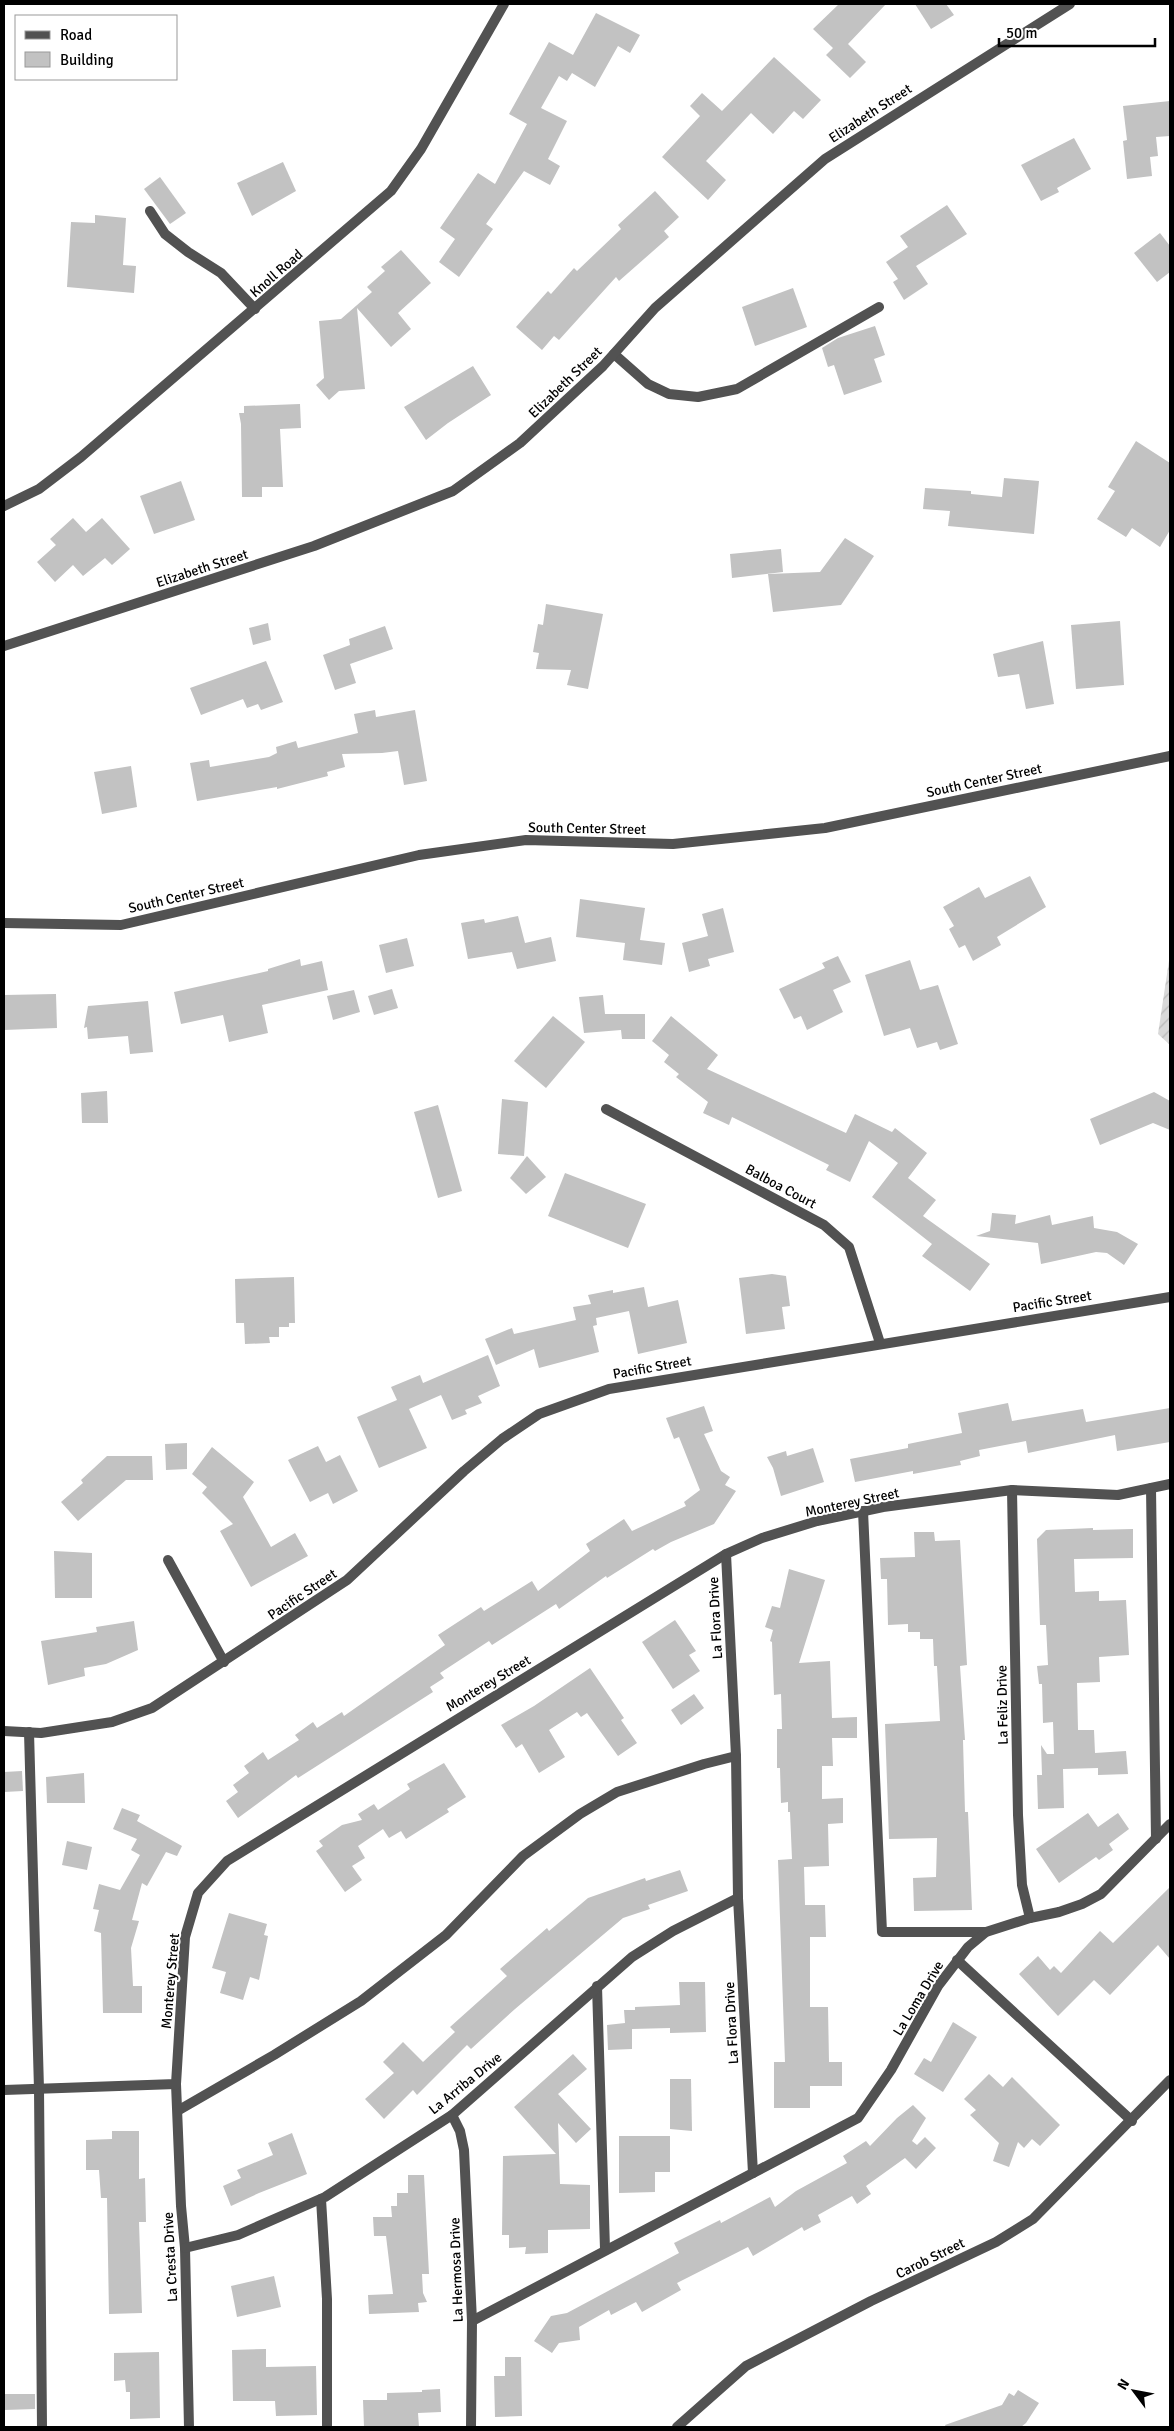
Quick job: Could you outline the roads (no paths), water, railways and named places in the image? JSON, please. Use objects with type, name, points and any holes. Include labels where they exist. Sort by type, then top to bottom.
[{"type":"street","name":"Knoll Road","points":[[4,506],[39,489],[81,457],[391,191],[421,149],[504,4]]},
{"type":"street","name":"Elizabeth Street","points":[[4,646],[314,546],[453,491],[520,444],[614,354],[656,308],[825,159],[1070,4]]},
{"type":"street","points":[[150,211],[166,234],[188,252],[221,273],[255,309]]},
{"type":"street","points":[[614,354],[648,384],[669,394],[698,397],[737,389],[879,307]]},
{"type":"street","name":"South Center Street","points":[[4,923],[120,925],[419,854],[526,840],[673,844],[825,828],[1170,756]]},
{"type":"street","name":"Balboa Court","points":[[606,1109],[824,1225],[849,1247],[880,1343]]},
{"type":"street","name":"Pacific Street","points":[[4,1731],[41,1733],[112,1722],[152,1708],[347,1580],[409,1525],[464,1470],[502,1439],[538,1414],[609,1389],[1170,1296]]},
{"type":"street","name":"Monterey Street","points":[[176,2084],[185,1937],[198,1894],[227,1861],[726,1554],[762,1538],[817,1521],[863,1511],[1012,1490],[1118,1495],[1170,1484]]},
{"type":"street","points":[[1152,1488],[1156,1839]]},
{"type":"street","name":"La Feliz Drive","points":[[1012,1490],[1018,1814],[1022,1885],[1030,1918]]},
{"type":"street","points":[[863,1511],[882,1932],[986,1932]]},
{"type":"street","name":"La Flora Drive","points":[[726,1554],[736,1756],[738,1898],[753,2172]]},
{"type":"street","points":[[168,1560],[224,1662]]},
{"type":"street","points":[[29,1732],[40,2089],[42,2427]]},
{"type":"street","points":[[179,2110],[274,2055],[361,2001],[446,1934],[524,1856],[580,1814],[617,1792],[704,1764],[736,1756]]},
{"type":"street","name":"La Loma Drive","points":[[753,2172],[858,2118],[891,2070],[938,1986],[957,1960],[986,1932],[1030,1918],[1059,1912],[1082,1904],[1101,1894],[1170,1824]]},
{"type":"street","name":"La Arriba Drive","points":[[185,2248],[238,2235],[321,2199],[452,2115],[632,1957],[738,1898]]},
{"type":"street","points":[[957,1960],[1132,2121]]},
{"type":"street","points":[[597,1986],[605,2249]]},
{"type":"street","name":"Carob Street","points":[[677,2427],[746,2366],[871,2301],[996,2242],[1033,2219],[1132,2121],[1170,2080]]},
{"type":"street","points":[[4,2090],[176,2084]]},
{"type":"street","name":"La Cresta Drive","points":[[176,2084],[179,2110],[180,2206],[185,2248],[189,2427]]},
{"type":"street","name":"La Hermosa Drive","points":[[452,2115],[460,2131],[464,2150],[472,2321],[472,2427]]},
{"type":"street","points":[[472,2321],[753,2172]]},
{"type":"street","points":[[321,2199],[327,2299],[327,2427]]}]
